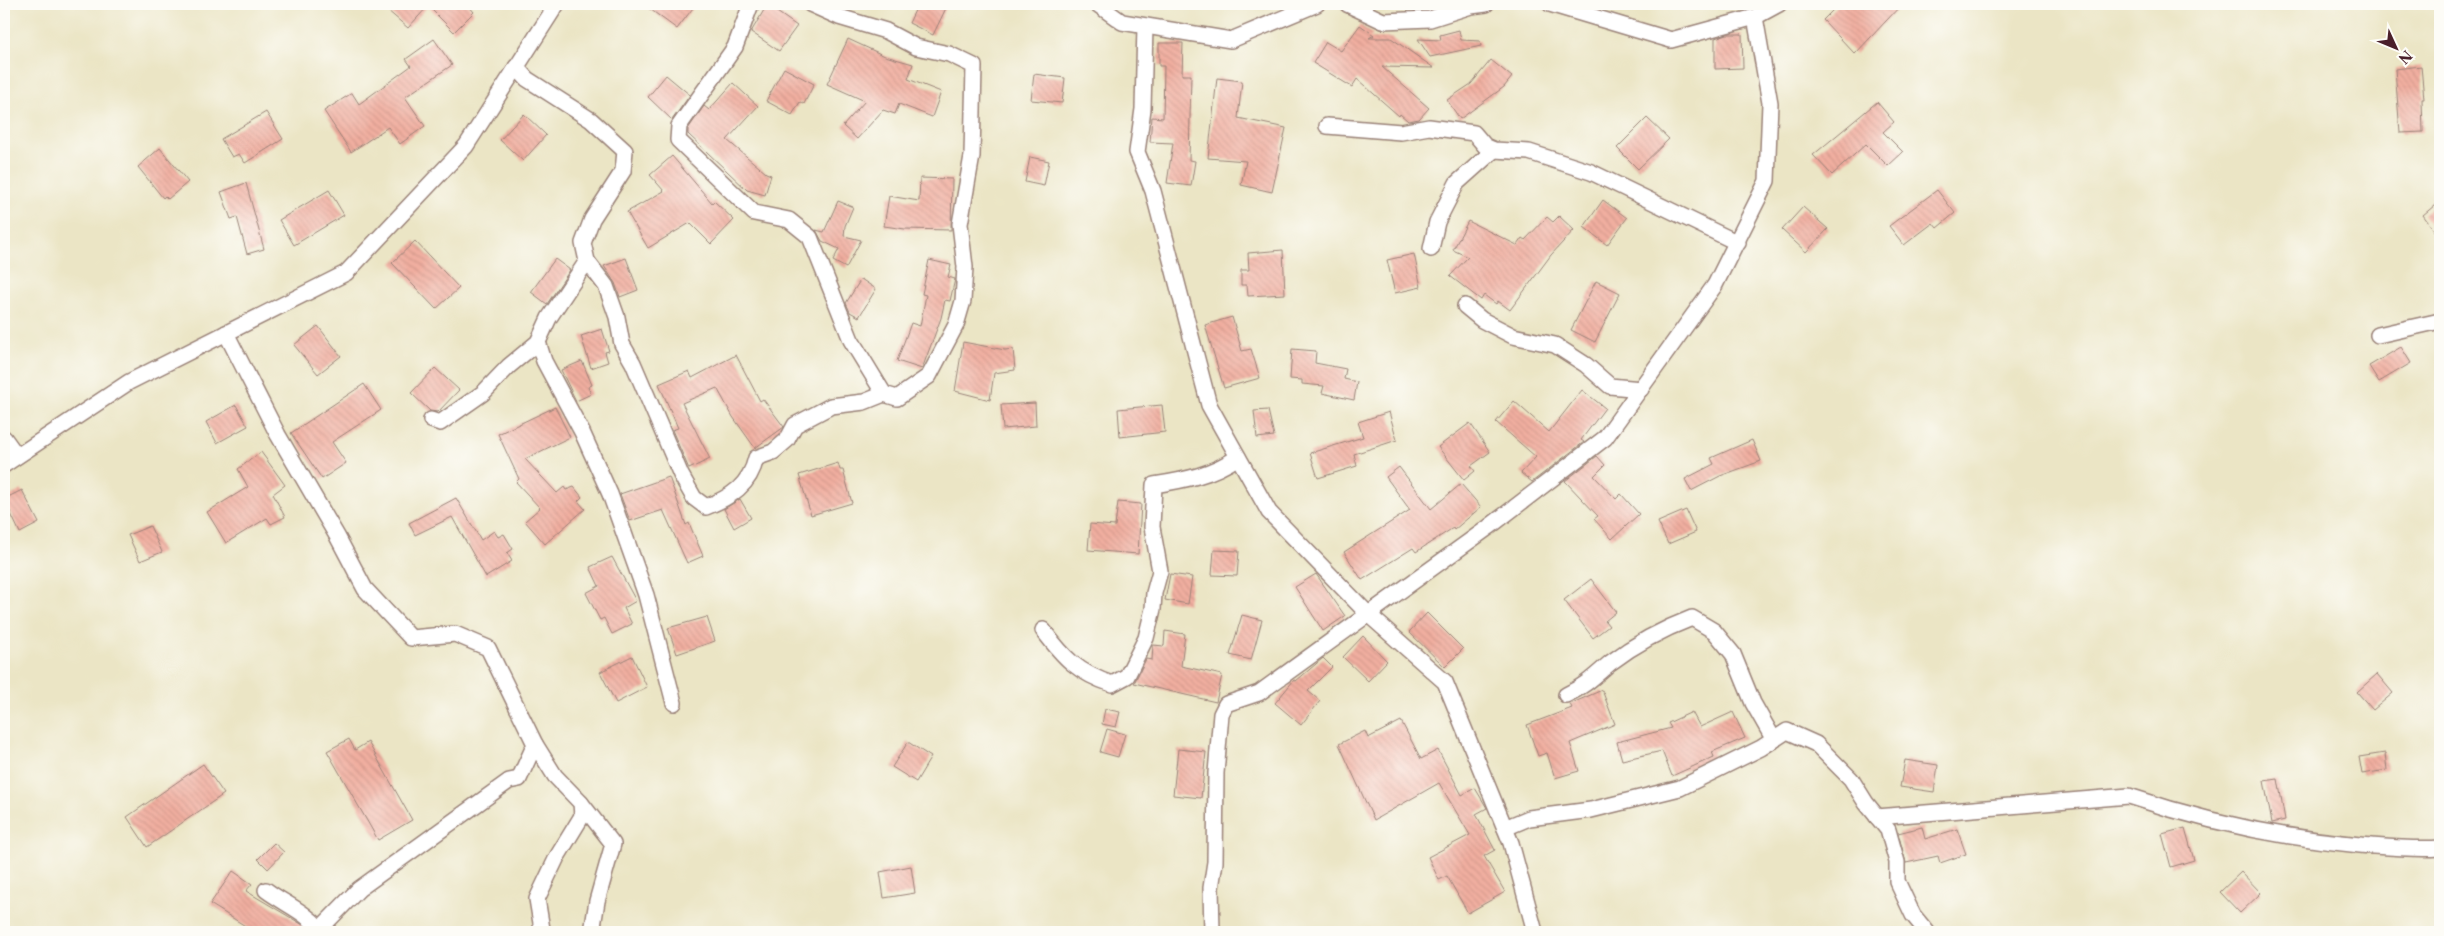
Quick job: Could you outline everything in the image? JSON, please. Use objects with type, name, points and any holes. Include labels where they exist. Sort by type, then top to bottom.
[{"type":"street","points":[[4,465],[129,382],[346,273],[466,146],[557,4]]},
{"type":"street","points":[[751,4],[735,47],[679,126],[678,140],[754,212],[789,220],[810,237],[851,340],[884,394]]},
{"type":"street","points":[[516,67],[527,78],[591,120],[625,151],[623,171],[596,212],[583,243],[587,261],[606,286],[617,318],[622,344],[633,363],[681,475],[694,498],[706,507],[722,500],[740,488],[753,473],[756,458],[773,452],[787,440],[795,425],[830,406],[864,402],[884,394],[897,398],[928,376],[956,325],[963,301],[965,267],[960,224],[972,156],[974,66],[948,54],[916,47],[886,31],[838,17],[810,4]]},
{"type":"street","points":[[1097,4],[1122,22],[1231,40],[1317,4]]},
{"type":"street","points":[[1347,4],[1382,21],[1430,19],[1471,6],[1486,4]]},
{"type":"street","points":[[1550,4],[1670,40],[1756,18],[1779,4]]},
{"type":"street","points":[[1212,932],[1211,888],[1215,862],[1216,773],[1221,714],[1226,704],[1260,693],[1319,648],[1369,615],[1606,438],[1716,286],[1767,181],[1770,103],[1756,18]]},
{"type":"street","points":[[1145,26],[1143,108],[1136,152],[1153,191],[1209,406],[1269,512],[1369,615],[1445,682],[1511,843],[1535,932]]},
{"type":"street","points":[[1327,126],[1402,132],[1429,127],[1474,133],[1485,146],[1494,150],[1529,152],[1591,172],[1738,243]]},
{"type":"street","points":[[1431,249],[1437,222],[1457,183],[1494,150]]},
{"type":"street","points":[[431,420],[440,423],[483,393],[509,366],[538,342],[549,318],[587,261]]},
{"type":"street","points":[[1464,306],[1482,320],[1513,336],[1555,345],[1586,365],[1610,386],[1641,389]]},
{"type":"street","points":[[2378,335],[2440,321]]},
{"type":"street","points":[[226,333],[269,419],[365,589],[411,638],[455,634],[488,648],[535,744],[555,776],[581,802],[613,844],[597,901],[592,932]]},
{"type":"street","points":[[538,342],[544,361],[582,432],[610,494],[646,595],[674,703]]},
{"type":"street","points":[[4,438],[17,456]]},
{"type":"street","points":[[1043,630],[1065,657],[1090,677],[1112,684],[1128,676],[1146,638],[1160,571],[1152,527],[1154,485],[1191,479],[1221,469],[1238,457]]},
{"type":"street","points":[[1566,695],[1581,689],[1612,662],[1661,629],[1692,618],[1714,631],[1733,654],[1754,703],[1774,740]]},
{"type":"street","points":[[1505,828],[1529,818],[1591,810],[1680,788],[1774,740],[1787,731],[1816,744],[1851,779],[1888,830],[1897,862],[1897,881],[1913,915],[1927,932]]},
{"type":"street","points":[[266,890],[307,914],[318,930],[359,889],[509,781],[519,779],[535,744]]},
{"type":"street","points":[[1878,817],[2129,796],[2167,809],[2310,840],[2416,850],[2440,848]]},
{"type":"street","points":[[539,932],[542,929],[537,899],[557,857],[582,816],[581,802]]},
{"type":"building","points":[[380,4],[467,4],[474,12],[454,32],[428,6],[408,28]]},
{"type":"building","points":[[643,4],[696,4],[677,29]]},
{"type":"building","points":[[918,4],[948,4],[933,35],[909,23]]},
{"type":"building","points":[[1839,4],[1902,4],[1855,54],[1823,20]]},
{"type":"building","points":[[767,5],[797,26],[779,51],[751,32]]},
{"type":"building","points":[[1360,25],[1374,35],[1369,38],[1391,38],[1434,68],[1382,67],[1429,108],[1419,119],[1408,121],[1400,114],[1399,116],[1357,79],[1352,87],[1313,63],[1326,42],[1341,51]]},
{"type":"building","points":[[1459,30],[1461,40],[1480,41],[1481,46],[1430,57],[1418,39],[1441,40],[1440,35]]},
{"type":"building","points":[[1727,34],[1742,34],[1743,68],[1715,69],[1715,38]]},
{"type":"building","points":[[434,39],[452,65],[405,97],[425,126],[400,144],[388,127],[351,152],[324,111],[352,93],[359,104],[411,66],[406,59]]},
{"type":"building","points":[[848,39],[885,56],[913,64],[908,79],[941,92],[932,117],[899,104],[895,114],[883,110],[857,139],[843,126],[865,101],[827,84]]},
{"type":"building","points":[[1159,43],[1183,43],[1182,75],[1191,75],[1189,160],[1195,161],[1191,186],[1167,183],[1173,143],[1150,142],[1152,117],[1163,118],[1164,66],[1159,66]]},
{"type":"building","points":[[1491,60],[1512,77],[1504,87],[1460,119],[1447,100],[1471,84]]},
{"type":"building","points":[[2421,66],[2424,99],[2422,99],[2423,132],[2400,133],[2395,69]]},
{"type":"building","points":[[784,68],[814,84],[804,104],[800,102],[792,115],[766,101]]},
{"type":"building","points":[[1034,74],[1065,78],[1062,103],[1031,100]]},
{"type":"building","points":[[666,75],[690,95],[672,120],[648,97]]},
{"type":"building","points":[[1217,78],[1242,81],[1238,118],[1286,128],[1272,192],[1241,185],[1246,161],[1208,158]]},
{"type":"building","points":[[733,83],[758,106],[727,140],[766,173],[771,175],[765,195],[747,190],[688,134],[688,129],[704,106],[709,110]]},
{"type":"building","points":[[1877,102],[1894,122],[1883,132],[1903,152],[1888,166],[1866,144],[1832,175],[1813,155]]},
{"type":"building","points":[[266,112],[283,139],[245,163],[239,154],[232,157],[221,139]]},
{"type":"building","points":[[524,114],[546,135],[523,161],[500,140]]},
{"type":"building","points":[[1647,118],[1669,139],[1638,169],[1617,148]]},
{"type":"building","points":[[160,148],[188,182],[168,199],[165,196],[163,198],[138,167]]},
{"type":"building","points":[[672,156],[712,203],[714,201],[734,220],[711,244],[690,223],[648,248],[627,212],[664,191],[650,175]]},
{"type":"building","points":[[1030,157],[1049,161],[1044,186],[1025,182]]},
{"type":"building","points":[[920,178],[952,179],[951,230],[905,229],[884,226],[889,196],[919,201]]},
{"type":"building","points":[[246,183],[264,249],[247,254],[237,217],[231,219],[221,192]]},
{"type":"building","points":[[329,190],[344,215],[294,245],[279,220]]},
{"type":"building","points":[[1937,190],[1955,213],[1937,228],[1933,223],[1904,245],[1889,226]]},
{"type":"building","points":[[1603,200],[1627,218],[1607,245],[1584,227]]},
{"type":"building","points":[[838,201],[853,207],[845,226],[844,236],[861,240],[846,268],[833,261],[839,249],[822,241],[816,230],[824,232]]},
{"type":"building","points":[[2440,201],[2440,238],[2423,215]]},
{"type":"building","points":[[1803,207],[1828,229],[1806,252],[1782,230]]},
{"type":"building","points":[[1559,216],[1574,230],[1551,255],[1510,310],[1498,301],[1496,304],[1484,295],[1481,300],[1450,276],[1468,257],[1453,250],[1468,221],[1517,245],[1522,238],[1525,240],[1547,217],[1553,222]]},
{"type":"building","points":[[415,241],[459,288],[436,309],[392,263]]},
{"type":"building","points":[[1283,250],[1285,294],[1248,296],[1247,285],[1241,285],[1241,270],[1249,270],[1248,253]]},
{"type":"building","points":[[1414,254],[1421,287],[1395,293],[1387,260]]},
{"type":"building","points":[[626,258],[638,290],[620,297],[615,283],[604,266]]},
{"type":"building","points":[[555,259],[570,270],[547,304],[531,292]]},
{"type":"building","points":[[929,260],[951,265],[948,277],[955,279],[950,301],[945,300],[941,318],[922,369],[897,361],[911,323],[920,326],[926,295],[922,294]]},
{"type":"building","points":[[861,279],[876,289],[859,317],[850,312],[846,303]]},
{"type":"building","points":[[1596,281],[1620,293],[1595,342],[1571,330]]},
{"type":"building","points":[[1232,317],[1242,351],[1251,349],[1260,378],[1224,388],[1205,325]]},
{"type":"building","points":[[318,326],[341,356],[318,374],[294,345]]},
{"type":"building","points":[[602,329],[609,351],[605,352],[608,362],[591,368],[581,336]]},
{"type":"building","points":[[963,342],[1005,350],[1013,349],[1015,370],[994,373],[990,400],[955,391]]},
{"type":"building","points":[[2401,347],[2411,363],[2379,382],[2369,366]]},
{"type":"building","points":[[1292,349],[1316,351],[1315,363],[1346,369],[1344,379],[1357,382],[1354,400],[1322,393],[1324,386],[1302,384],[1302,380],[1290,379]]},
{"type":"building","points":[[736,355],[760,401],[763,399],[784,427],[755,448],[733,417],[717,388],[682,403],[710,459],[689,469],[672,430],[678,428],[659,384],[689,371],[692,378]]},
{"type":"building","points":[[582,361],[592,385],[588,387],[591,394],[576,401],[561,370]]},
{"type":"building","points":[[435,368],[459,390],[438,412],[430,411],[411,393]]},
{"type":"building","points":[[364,384],[381,410],[332,442],[346,463],[322,479],[291,433]]},
{"type":"building","points":[[1582,390],[1605,408],[1581,440],[1584,442],[1532,482],[1521,473],[1536,457],[1496,422],[1514,401],[1549,432]]},
{"type":"building","points":[[1035,403],[1036,426],[1003,429],[1001,405]]},
{"type":"building","points":[[236,405],[248,426],[217,443],[206,422]]},
{"type":"building","points":[[1162,405],[1165,432],[1120,437],[1118,409]]},
{"type":"building","points":[[555,407],[570,437],[525,459],[557,493],[564,487],[566,490],[574,487],[582,497],[578,501],[585,509],[545,544],[525,521],[540,508],[516,482],[519,479],[498,434]]},
{"type":"building","points":[[1268,410],[1274,436],[1257,438],[1254,411]]},
{"type":"building","points":[[1389,412],[1397,440],[1354,454],[1357,466],[1318,478],[1310,453],[1363,437],[1358,422]]},
{"type":"building","points":[[1470,423],[1490,452],[1471,466],[1475,471],[1464,480],[1438,447]]},
{"type":"building","points":[[1752,440],[1761,461],[1720,476],[1691,491],[1685,479],[1714,464],[1711,458]]},
{"type":"building","points":[[261,452],[285,485],[273,494],[285,517],[271,524],[267,518],[226,543],[207,512],[248,487],[238,469]]},
{"type":"building","points":[[1597,456],[1605,465],[1594,476],[1616,499],[1621,494],[1639,514],[1612,539],[1594,519],[1598,516],[1565,481]]},
{"type":"building","points":[[838,463],[840,470],[843,470],[852,503],[811,515],[799,475]]},
{"type":"building","points":[[1399,467],[1431,509],[1461,484],[1481,507],[1454,530],[1453,528],[1416,552],[1413,548],[1362,580],[1344,552],[1410,510],[1386,477]]},
{"type":"building","points":[[669,477],[686,525],[689,523],[703,556],[687,563],[663,510],[630,521],[620,494]]},
{"type":"building","points":[[22,490],[39,523],[20,533],[4,499]]},
{"type":"building","points":[[456,498],[481,540],[494,531],[498,537],[504,534],[513,549],[507,553],[512,561],[486,577],[452,517],[415,535],[409,523]]},
{"type":"building","points":[[740,499],[751,518],[734,528],[724,509]]},
{"type":"building","points":[[1118,502],[1141,504],[1138,554],[1088,550],[1090,524],[1115,526]]},
{"type":"building","points":[[1686,510],[1696,532],[1668,544],[1658,522]]},
{"type":"building","points":[[150,526],[162,552],[140,561],[128,535]]},
{"type":"building","points":[[1214,550],[1239,551],[1237,576],[1212,575]]},
{"type":"building","points":[[612,557],[636,601],[624,608],[632,624],[612,634],[604,618],[600,620],[586,593],[599,586],[590,567]]},
{"type":"building","points":[[1170,574],[1192,577],[1188,604],[1165,600]]},
{"type":"building","points":[[1316,574],[1345,616],[1323,631],[1295,587]]},
{"type":"building","points":[[1591,579],[1616,612],[1605,621],[1609,626],[1593,638],[1564,600]]},
{"type":"building","points":[[1427,613],[1463,649],[1445,667],[1409,632]]},
{"type":"building","points":[[1242,615],[1262,620],[1251,660],[1230,655]]},
{"type":"building","points":[[707,617],[715,641],[677,654],[668,628]]},
{"type":"building","points":[[1165,631],[1185,634],[1181,666],[1222,675],[1216,702],[1134,683],[1146,659],[1152,660],[1153,645],[1164,646]]},
{"type":"building","points":[[1363,636],[1387,661],[1368,681],[1343,657]]},
{"type":"building","points":[[632,656],[647,687],[616,703],[600,672]]},
{"type":"building","points":[[1323,658],[1332,667],[1308,691],[1320,701],[1301,725],[1275,703],[1294,680],[1296,681]]},
{"type":"building","points":[[2377,674],[2393,693],[2373,710],[2357,692]]},
{"type":"building","points":[[1602,690],[1615,724],[1570,743],[1579,771],[1555,778],[1547,753],[1538,756],[1527,725],[1572,708],[1570,704]]},
{"type":"building","points":[[1105,709],[1120,712],[1116,727],[1102,724]]},
{"type":"building","points":[[1692,712],[1700,727],[1733,712],[1745,738],[1712,752],[1714,757],[1672,776],[1662,751],[1622,760],[1617,742],[1671,728],[1668,723]]},
{"type":"building","points":[[1401,721],[1421,759],[1438,750],[1462,795],[1475,788],[1487,808],[1476,814],[1495,850],[1484,856],[1505,892],[1468,913],[1447,876],[1439,880],[1428,857],[1470,835],[1439,783],[1374,820],[1339,744],[1365,731],[1368,738]]},
{"type":"building","points":[[1107,729],[1125,734],[1118,757],[1100,752]]},
{"type":"building","points":[[349,739],[355,750],[368,742],[412,820],[378,840],[327,751]]},
{"type":"building","points":[[908,742],[931,757],[916,782],[892,767]]},
{"type":"building","points":[[1178,749],[1206,752],[1201,798],[1173,795]]},
{"type":"building","points":[[2385,753],[2387,770],[2362,774],[2359,757]]},
{"type":"building","points":[[1905,760],[1938,765],[1934,792],[1900,787]]},
{"type":"building","points":[[203,764],[224,794],[147,847],[127,817]]},
{"type":"building","points":[[2278,779],[2285,820],[2272,823],[2264,781]]},
{"type":"building","points":[[1922,827],[1925,839],[1957,829],[1966,854],[1940,863],[1938,856],[1906,863],[1898,833]]},
{"type":"building","points":[[2185,828],[2194,860],[2171,867],[2162,834]]},
{"type":"building","points":[[274,843],[284,852],[268,869],[258,859]]},
{"type":"building","points":[[911,866],[915,893],[884,898],[880,872]]},
{"type":"building","points":[[233,871],[252,884],[246,891],[303,925],[308,932],[255,932],[210,904]]},
{"type":"building","points":[[2241,872],[2261,893],[2240,913],[2220,892]]}]
